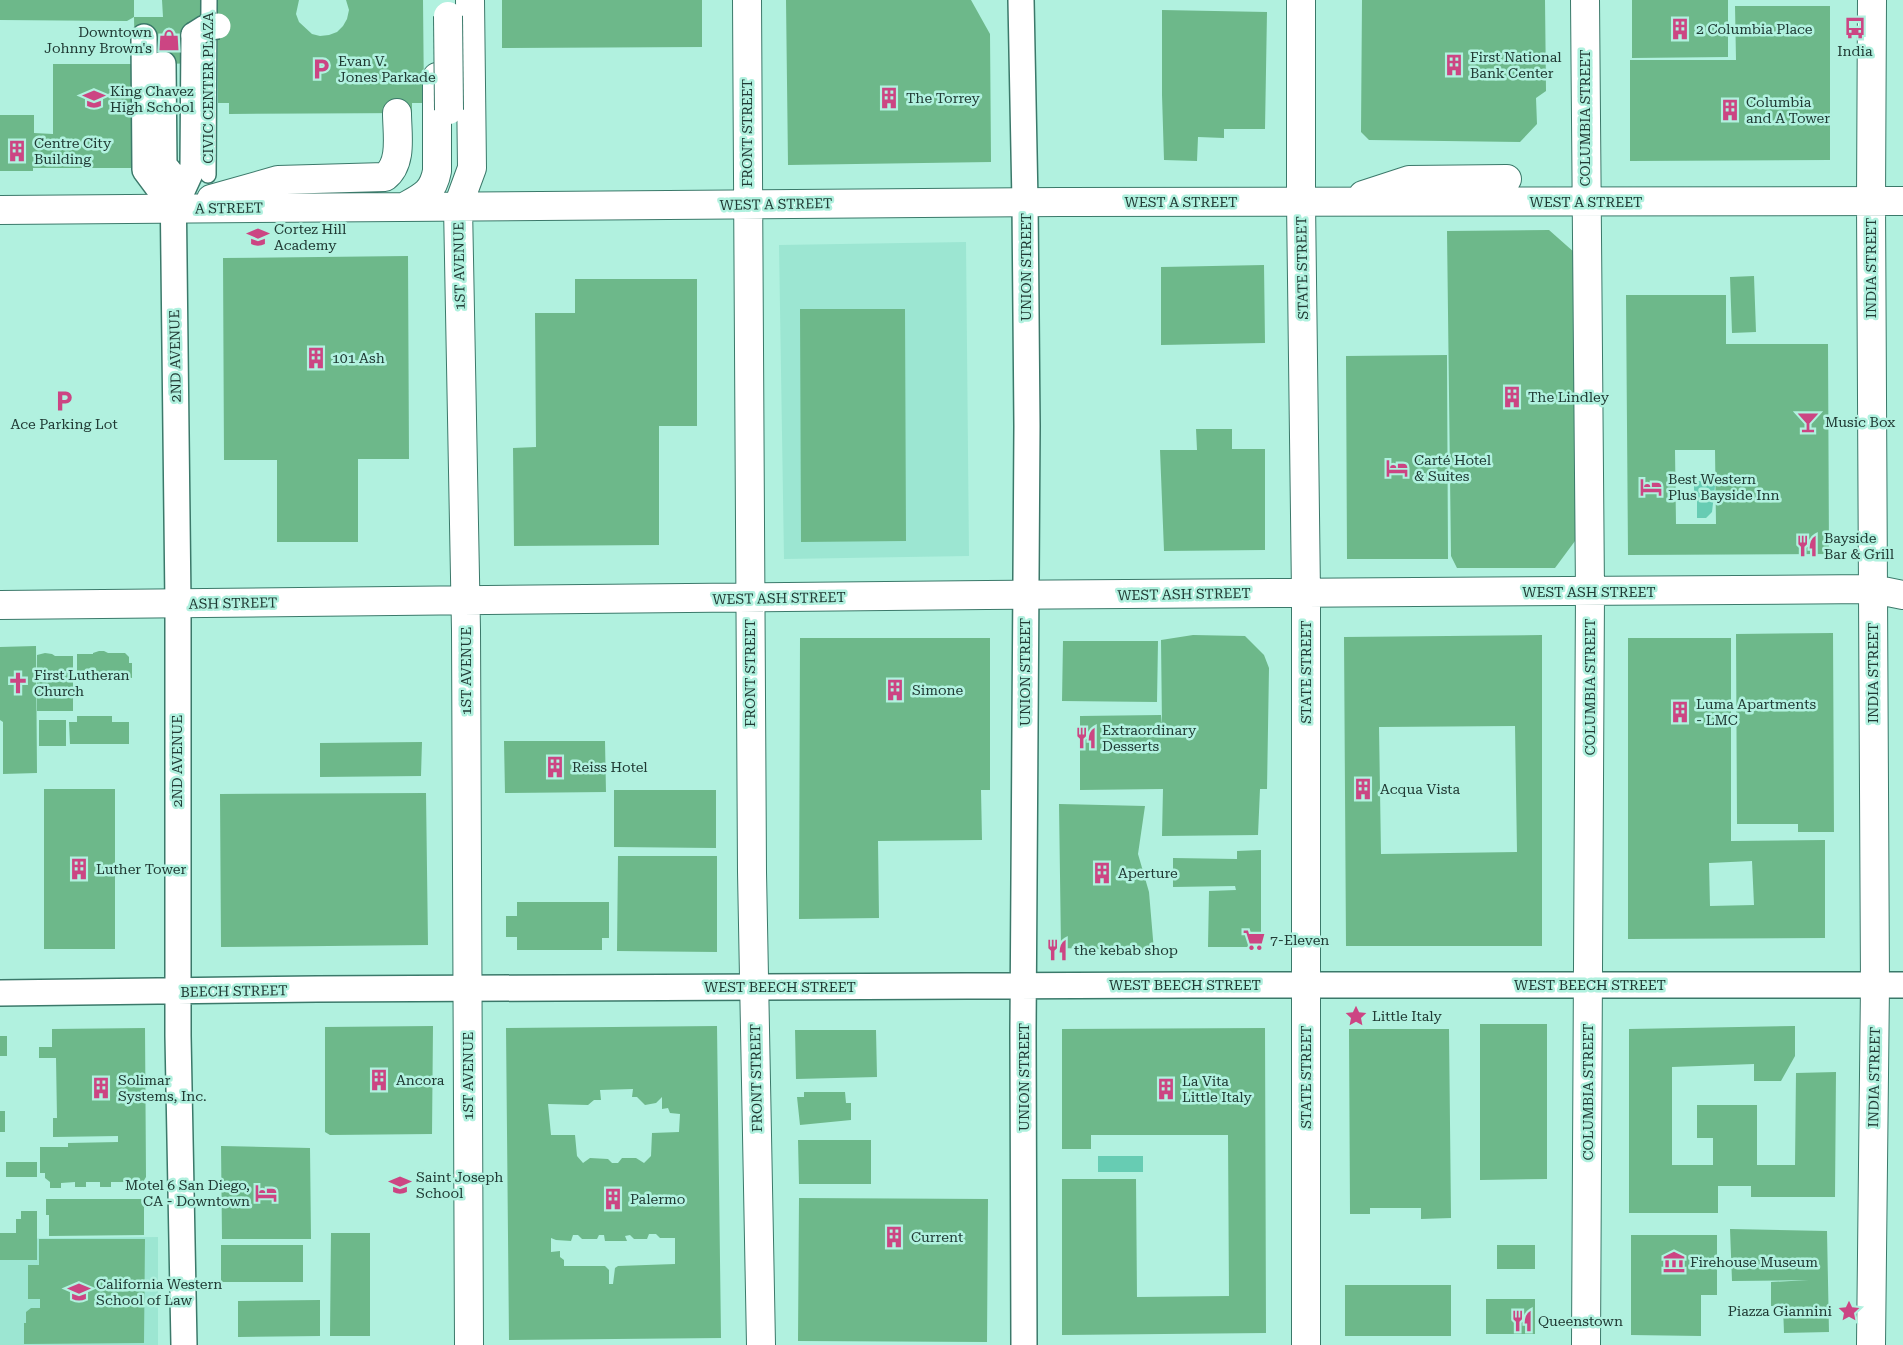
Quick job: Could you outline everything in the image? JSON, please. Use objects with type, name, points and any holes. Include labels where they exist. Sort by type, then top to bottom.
[{"type":"main road","name":"FRONT STREET","points":[[747,0],[754,988],[761,1345]]},
{"type":"main road","name":"STATE STREET","points":[[1301,0],[1301,202],[1306,593],[1306,1345]]},
{"type":"main road","name":"COLUMBIA STREET","points":[[1585,0],[1590,592],[1586,1345]]},
{"type":"main road","name":"INDIA STREET","points":[[1871,1345],[1875,985],[1871,201],[1872,0]]},
{"type":"main road","points":[[458,206],[449,167],[449,110],[462,2]]},
{"type":"main road","points":[[404,207],[425,195],[435,183],[437,171],[437,71],[442,52],[462,2]]},
{"type":"main road","name":"1ST AVENUE","points":[[462,2],[472,168],[458,206],[465,600],[469,1345]]},
{"type":"main road","points":[[174,209],[278,180],[385,177],[392,172],[396,159],[397,113]]},
{"type":"main road","points":[[1342,202],[1409,180],[1507,179]]},
{"type":"main road","name":"WEST A STREET","points":[[458,206],[1025,202],[1903,201]]},
{"type":"main road","name":"A STREET","points":[[0,210],[458,206]]},
{"type":"main road","name":"WEST ASH STREET","points":[[465,600],[1873,589],[1903,595]]},
{"type":"main road","name":"ASH STREET","points":[[0,605],[465,600]]},
{"type":"street","name":"CIVIC CENTER PLAZA","points":[[191,173],[209,0]]},
{"type":"street","name":"UNION STREET","points":[[1021,0],[1027,426],[1024,1345]]},
{"type":"street","points":[[191,173],[194,36],[205,28],[218,26]]},
{"type":"street","points":[[144,37],[145,170],[174,209]]},
{"type":"street","points":[[171,64],[179,165],[191,173]]},
{"type":"street","name":"2ND AVENUE","points":[[184,1345],[178,992],[178,604],[174,209],[191,173]]},
{"type":"street","name":"WEST BEECH STREET","points":[[468,989],[1306,985],[1903,985]]},
{"type":"street","name":"BEECH STREET","points":[[0,993],[468,989]]},
{"type":"shaded area","points":[[966,242],[969,556],[784,559],[779,245]]},
{"type":"shaded area","points":[[1708,480],[1715,486],[1712,512],[1706,518],[1697,518],[1697,499],[1694,496],[1694,485],[1699,481]]},
{"type":"shaded area","points":[[1098,1156],[1143,1156],[1143,1172],[1098,1172]]},
{"type":"shaded area","name":"California Western School of Law","points":[[158,1237],[158,1345],[0,1345],[0,1239]]},
{"type":"building","points":[[0,0],[134,0],[134,17],[127,21],[0,20]]},
{"type":"building","points":[[162,0],[202,0],[203,63],[163,64],[135,168],[33,168],[33,171],[0,171],[0,115],[34,115],[34,133],[53,134],[53,64],[135,64],[134,17],[163,17]]},
{"type":"building","name":"Evan V. Jones Parkade","points":[[217,0],[299,0],[296,14],[299,22],[312,34],[320,36],[337,32],[343,26],[349,10],[346,0],[423,0],[424,103],[412,103],[412,113],[229,114],[229,103],[218,103]]},
{"type":"building","points":[[502,0],[702,0],[702,47],[502,48]]},
{"type":"building","name":"The Torrey","points":[[786,0],[971,0],[990,34],[991,162],[788,165]]},
{"type":"building","name":"First National Bank Center","points":[[1362,0],[1545,0],[1546,91],[1536,98],[1537,124],[1520,142],[1369,140],[1361,132]]},
{"type":"building","name":"2 Columbia Place","points":[[1632,0],[1728,0],[1728,57],[1632,58]]},
{"type":"building","name":"Columbia and A Tower","points":[[1735,6],[1830,6],[1830,160],[1630,161],[1630,60],[1736,60]]},
{"type":"building","points":[[1162,10],[1267,12],[1265,129],[1224,129],[1224,138],[1198,137],[1197,161],[1164,160]]},
{"type":"building","name":"The Lindley","points":[[1549,230],[1575,253],[1575,541],[1555,568],[1457,568],[1451,556],[1447,231]]},
{"type":"building","name":"101 Ash","points":[[408,256],[409,459],[358,459],[358,542],[277,542],[277,460],[224,460],[223,258]]},
{"type":"building","points":[[1264,265],[1265,343],[1161,345],[1161,267]]},
{"type":"building","points":[[1754,276],[1756,332],[1732,333],[1730,277]]},
{"type":"building","points":[[575,279],[697,279],[697,426],[659,426],[659,545],[514,546],[513,448],[536,447],[535,313],[575,313]]},
{"type":"building","points":[[1626,295],[1726,295],[1726,344],[1828,344],[1829,554],[1628,555]],"holes":[[[1675,450],[1715,450],[1716,524],[1676,524]]]},
{"type":"building","points":[[800,309],[905,309],[906,541],[801,542]]},
{"type":"building","name":"Carté Hotel & Suites","points":[[1447,355],[1448,559],[1347,559],[1346,356]]},
{"type":"building","points":[[1196,429],[1232,429],[1232,449],[1265,449],[1265,550],[1164,551],[1160,450],[1197,450]]},
{"type":"building","points":[[1833,633],[1834,832],[1798,832],[1798,824],[1737,824],[1736,634]]},
{"type":"building","points":[[1193,635],[1245,636],[1264,655],[1269,668],[1267,789],[1260,789],[1258,835],[1162,836],[1163,789],[1080,790],[1080,716],[1161,715],[1162,726],[1161,640]]},
{"type":"building","name":"Acqua Vista","points":[[1542,635],[1542,946],[1346,946],[1344,637]],"holes":[[[1515,726],[1517,852],[1381,854],[1379,727]]]},
{"type":"building","name":"Simone","points":[[800,638],[990,638],[990,790],[981,790],[982,840],[878,841],[879,918],[799,919]]},
{"type":"building","points":[[1628,638],[1731,638],[1731,841],[1825,840],[1825,938],[1628,939]],"holes":[[[1752,861],[1754,905],[1710,906],[1709,863]]]},
{"type":"building","points":[[1063,641],[1158,641],[1157,702],[1062,701]]},
{"type":"building","name":"First Lutheran Church","points":[[36,646],[37,773],[3,774],[3,722],[0,720],[0,647]]},
{"type":"building","points":[[99,651],[125,653],[129,657],[129,663],[132,663],[132,678],[128,678],[128,681],[77,680],[77,654],[93,654]]},
{"type":"building","points":[[45,653],[55,656],[73,656],[73,711],[37,711],[37,655]]},
{"type":"building","points":[[77,716],[112,716],[112,722],[129,722],[129,744],[70,744],[69,722],[77,722]]},
{"type":"building","points":[[39,720],[66,720],[66,746],[39,746]]},
{"type":"building","name":"Reiss Hotel","points":[[504,741],[605,741],[606,792],[505,793]]},
{"type":"building","points":[[422,742],[421,776],[320,777],[320,743]]},
{"type":"building","name":"Luther Tower","points":[[44,789],[115,789],[115,949],[44,949]]},
{"type":"building","points":[[614,790],[716,790],[716,848],[614,847]]},
{"type":"building","points":[[426,793],[428,945],[221,947],[220,794]]},
{"type":"building","name":"Aperture","points":[[1059,804],[1145,806],[1138,854],[1149,892],[1154,951],[1061,948]]},
{"type":"building","points":[[1261,850],[1261,947],[1208,947],[1209,891],[1236,890],[1235,886],[1173,887],[1173,858],[1237,859],[1237,851]]},
{"type":"building","points":[[618,856],[717,856],[717,952],[617,951]]},
{"type":"building","points":[[517,902],[609,902],[609,938],[602,938],[602,950],[517,950],[517,937],[506,937],[506,916],[517,916]]},
{"type":"building","points":[[1480,1024],[1547,1024],[1547,1179],[1480,1180]]},
{"type":"building","name":"Ancora","points":[[433,1026],[432,1134],[330,1135],[325,1132],[325,1027]]},
{"type":"building","name":"Palermo","points":[[717,1026],[721,1338],[509,1340],[506,1028]],"holes":[[[633,1089],[632,1097],[637,1097],[645,1105],[656,1103],[662,1097],[662,1109],[668,1108],[670,1113],[680,1114],[679,1132],[652,1133],[651,1156],[644,1163],[636,1158],[622,1158],[618,1163],[612,1163],[608,1159],[590,1158],[583,1163],[577,1156],[575,1135],[551,1135],[548,1104],[588,1105],[594,1100],[601,1100],[600,1090]],[[649,1234],[656,1234],[660,1238],[675,1238],[675,1264],[618,1266],[615,1268],[613,1284],[609,1284],[609,1270],[605,1266],[564,1266],[564,1260],[560,1257],[560,1251],[551,1252],[551,1238],[571,1241],[573,1235],[578,1235],[582,1239],[597,1239],[599,1235],[604,1235],[605,1241],[627,1241],[625,1236],[630,1235],[634,1239],[647,1239]]]},
{"type":"building","points":[[1795,1026],[1795,1056],[1781,1081],[1754,1081],[1754,1064],[1672,1067],[1672,1165],[1713,1165],[1713,1138],[1697,1138],[1697,1105],[1757,1105],[1757,1165],[1795,1165],[1796,1073],[1836,1072],[1835,1197],[1751,1197],[1751,1186],[1718,1186],[1718,1213],[1629,1213],[1629,1029]]},
{"type":"building","name":"Solimar Systems, Inc.","points":[[145,1028],[146,1177],[143,1182],[136,1182],[136,1187],[125,1187],[125,1182],[111,1182],[111,1187],[100,1187],[100,1182],[86,1182],[86,1187],[75,1187],[75,1182],[61,1183],[61,1188],[50,1188],[50,1182],[45,1178],[45,1173],[40,1173],[40,1147],[68,1147],[68,1143],[118,1142],[118,1136],[53,1137],[53,1118],[57,1118],[56,1058],[39,1058],[39,1047],[52,1047],[52,1029]]},
{"type":"building","points":[[1265,1028],[1266,1333],[1062,1335],[1062,1179],[1136,1179],[1137,1297],[1229,1296],[1228,1135],[1091,1135],[1091,1149],[1062,1149],[1062,1029]]},
{"type":"building","points":[[1349,1029],[1449,1029],[1451,1218],[1421,1219],[1421,1208],[1370,1208],[1370,1214],[1350,1214]]},
{"type":"building","points":[[795,1030],[876,1030],[877,1077],[796,1079]]},
{"type":"building","points":[[0,1036],[7,1036],[7,1056],[0,1056]]},
{"type":"building","points":[[804,1092],[845,1092],[846,1103],[851,1103],[851,1120],[800,1125],[797,1097],[804,1097]]},
{"type":"building","points":[[0,1111],[5,1111],[5,1132],[0,1132]]},
{"type":"building","points":[[798,1140],[871,1140],[871,1184],[799,1184]]},
{"type":"building","name":"Motel 6 San Diego, CA - Downtown","points":[[221,1146],[310,1148],[311,1239],[222,1239]]},
{"type":"building","points":[[6,1162],[37,1162],[37,1177],[6,1177]]},
{"type":"building","name":"Current","points":[[799,1198],[988,1199],[987,1342],[798,1341]]},
{"type":"building","points":[[46,1199],[144,1199],[144,1235],[49,1236],[49,1215],[46,1215]]},
{"type":"building","points":[[21,1211],[37,1211],[37,1260],[0,1260],[0,1233],[16,1233],[16,1219],[21,1219]]},
{"type":"building","points":[[1730,1229],[1827,1231],[1829,1332],[1784,1333],[1783,1306],[1771,1306],[1771,1282],[1809,1280],[1732,1281]]},
{"type":"building","points":[[331,1233],[370,1233],[370,1336],[330,1336]]},
{"type":"building","name":"Firehouse Museum","points":[[1631,1235],[1717,1235],[1717,1295],[1701,1295],[1701,1336],[1631,1335]]},
{"type":"building","name":"California Western School of Law","points":[[39,1239],[145,1239],[144,1343],[24,1344],[26,1312],[31,1308],[40,1308],[40,1299],[28,1299],[28,1265],[39,1265]]},
{"type":"building","points":[[221,1245],[303,1245],[303,1282],[221,1282]]},
{"type":"building","points":[[1497,1245],[1535,1245],[1535,1269],[1497,1269]]},
{"type":"building","points":[[1345,1285],[1451,1285],[1451,1336],[1345,1336]]},
{"type":"building","points":[[1486,1299],[1535,1299],[1535,1334],[1486,1334]]},
{"type":"building","points":[[320,1300],[320,1336],[238,1337],[238,1301]]},
{"type":"place","name":"India","points":[[1855,28]]},
{"type":"place","name":"2 Columbia Place","points":[[1680,29]]},
{"type":"place","name":"Downtown Johnny Brown's","points":[[169,40]]},
{"type":"place","name":"First National Bank Center","points":[[1454,65]]},
{"type":"place","name":"Evan V. Jones Parkade","points":[[321,69]]},
{"type":"place","name":"The Torrey","points":[[889,98]]},
{"type":"place","name":"King Chavez High School","points":[[94,99]]},
{"type":"place","name":"Columbia and A Tower","points":[[1730,110]]},
{"type":"place","name":"Centre City Building","points":[[17,151]]},
{"type":"place","name":"Cortez Hill Academy","points":[[258,237]]},
{"type":"place","name":"101 Ash","points":[[316,358]]},
{"type":"place","name":"The Lindley","points":[[1512,397]]},
{"type":"place","name":"Ace Parking Lot","points":[[64,401]]},
{"type":"place","name":"Music Box","points":[[1808,422]]},
{"type":"place","name":"Carté Hotel & Suites","points":[[1397,468]]},
{"type":"place","name":"Best Western Plus Bayside Inn","points":[[1651,487]]},
{"type":"place","name":"Bayside Bar & Grill","points":[[1807,546]]},
{"type":"place","name":"First Lutheran Church","points":[[18,683]]},
{"type":"place","name":"Simone","points":[[895,690]]},
{"type":"place","name":"Luma Apartments - LMC","points":[[1680,712]]},
{"type":"place","name":"Extraordinary Desserts","points":[[1086,738]]},
{"type":"place","name":"Reiss Hotel","points":[[555,767]]},
{"type":"place","name":"Acqua Vista","points":[[1363,789]]},
{"type":"place","name":"Luther Tower","points":[[79,869]]},
{"type":"place","name":"Aperture","points":[[1102,873]]},
{"type":"place","name":"7-Eleven","points":[[1254,940]]},
{"type":"place","name":"the kebab shop","points":[[1057,950]]},
{"type":"place","name":"Little Italy","points":[[1356,1016]]},
{"type":"place","name":"Ancora","points":[[379,1080]]},
{"type":"place","name":"Solimar Systems, Inc.","points":[[101,1088]]},
{"type":"place","name":"La Vita Little Italy","points":[[1166,1089]]},
{"type":"place","name":"Saint Joseph School","points":[[400,1185]]},
{"type":"place","name":"Motel 6 San Diego, CA - Downtown","points":[[266,1193]]},
{"type":"place","name":"Palermo","points":[[613,1199]]},
{"type":"place","name":"Current","points":[[894,1237]]},
{"type":"place","name":"Firehouse Museum","points":[[1674,1262]]},
{"type":"place","name":"California Western School of Law","points":[[79,1292]]},
{"type":"place","name":"Piazza Giannini","points":[[1849,1311]]},
{"type":"place","name":"Queenstown","points":[[1522,1321]]}]
